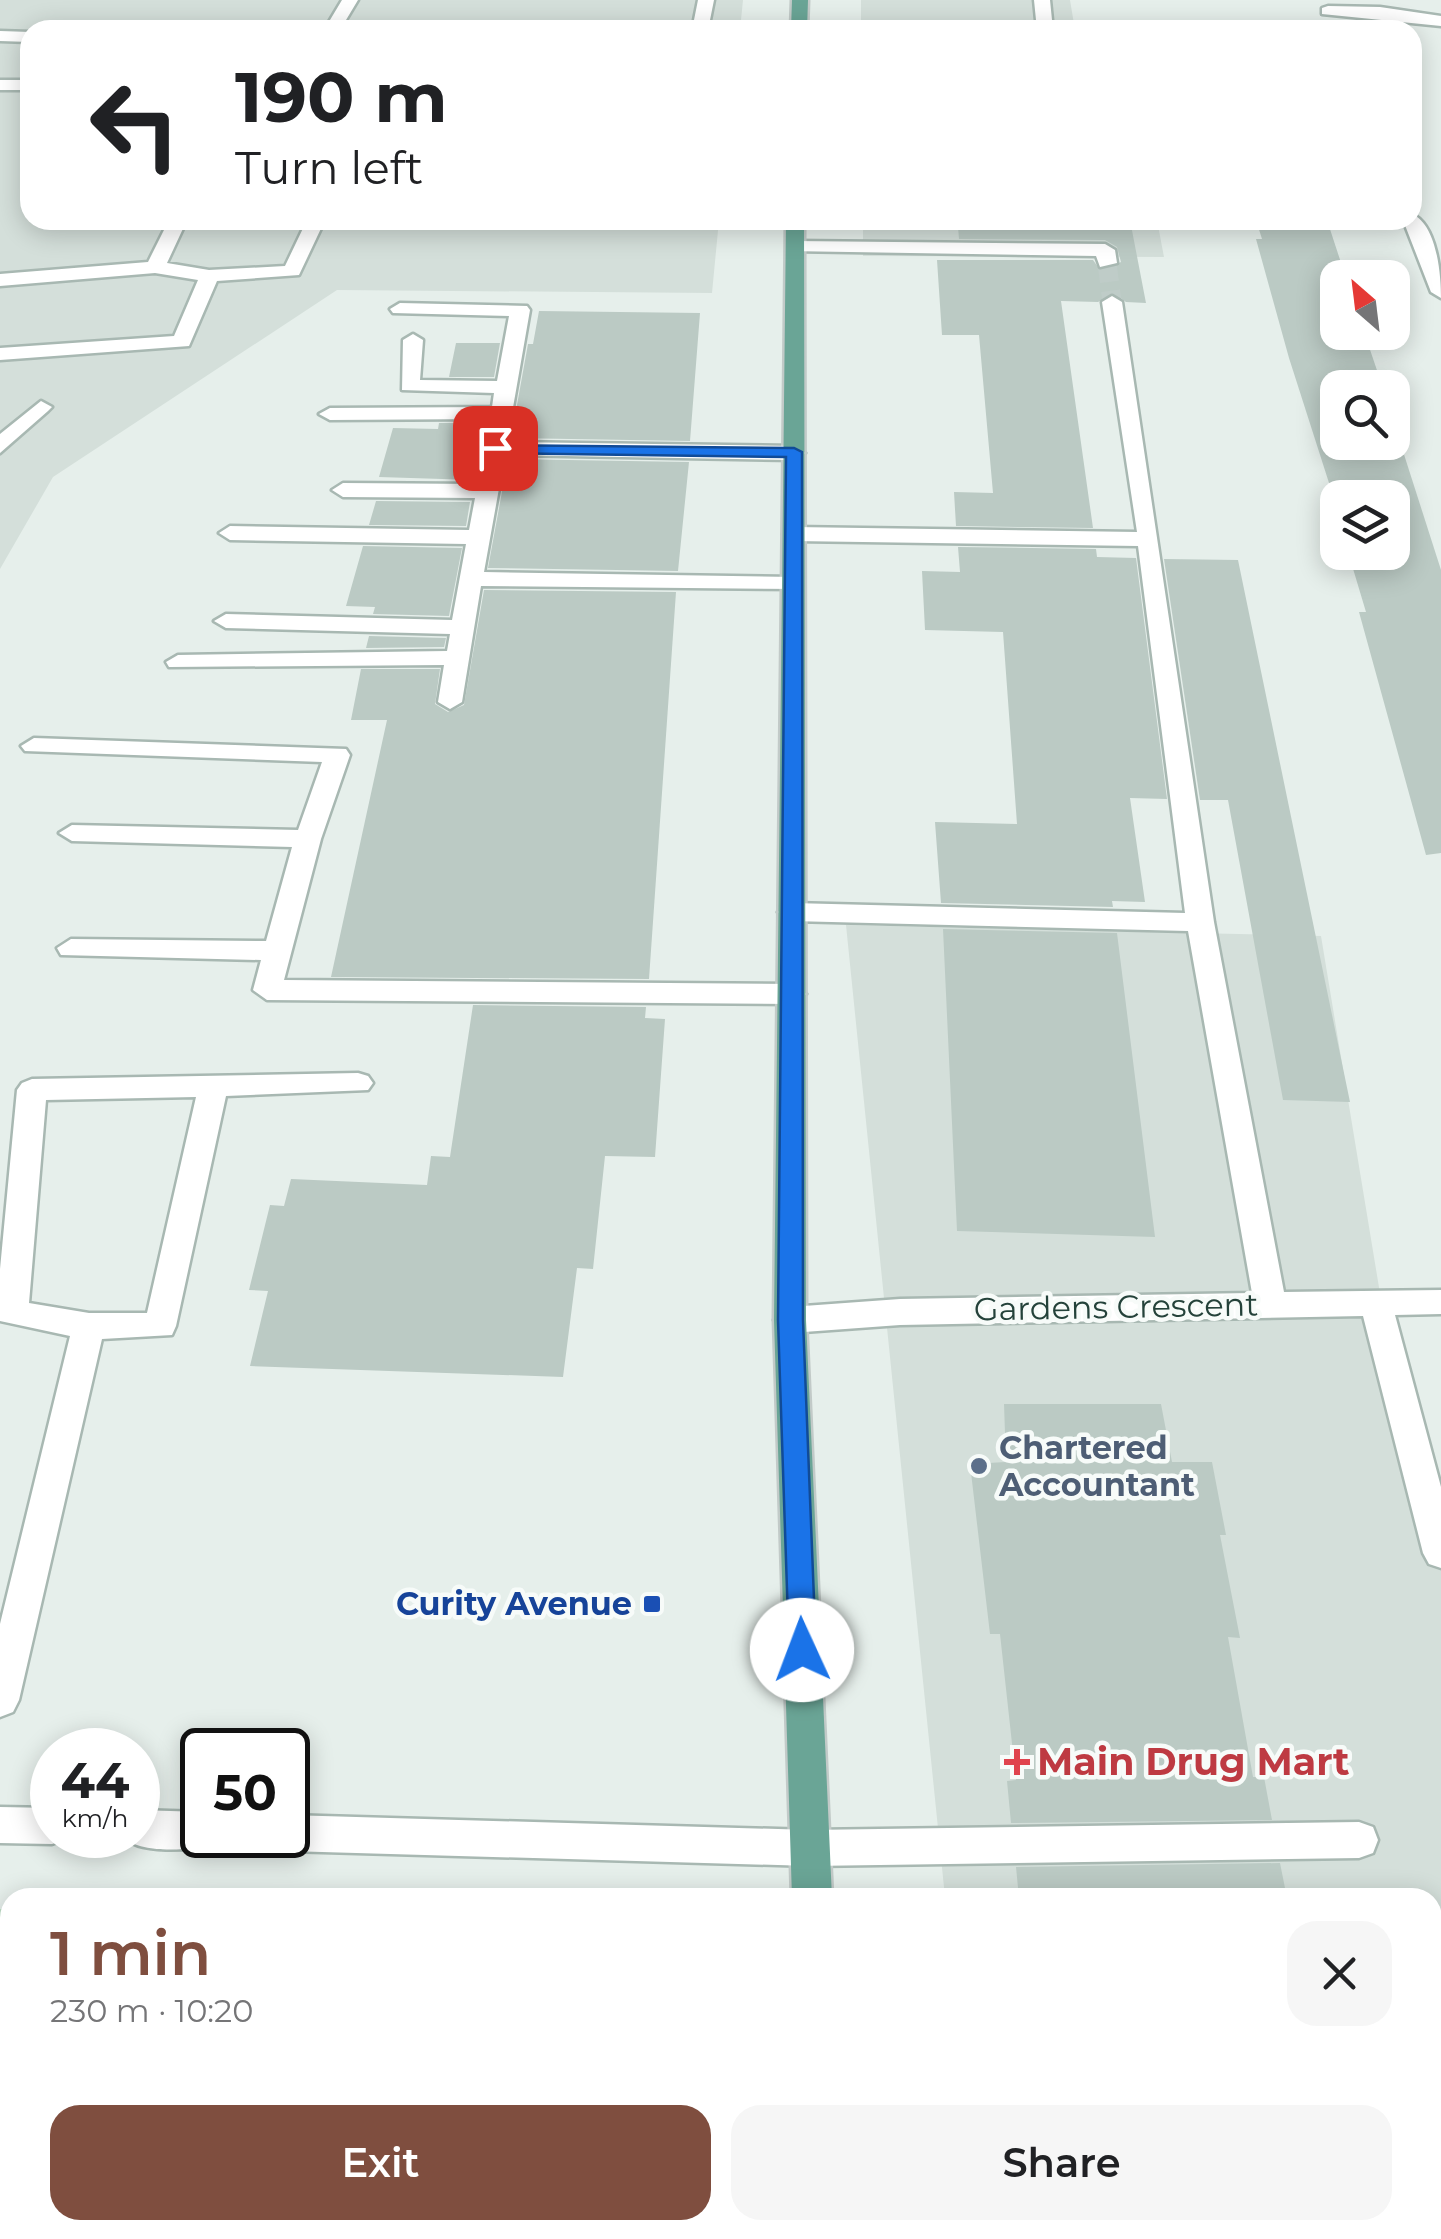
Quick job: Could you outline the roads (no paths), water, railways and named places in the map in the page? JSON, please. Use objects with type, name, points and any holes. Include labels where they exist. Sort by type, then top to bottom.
[{"type":"main road","points":[[795,233],[790,1320],[812,1888]]},
{"type":"street","points":[[1326,6],[1441,21]]},
{"type":"street","points":[[156,267],[173,230]]},
{"type":"street","points":[[0,280],[156,267],[208,276],[292,271],[311,230]]},
{"type":"street","points":[[795,233],[1105,250],[1107,263]]},
{"type":"street","points":[[1433,249],[1441,292]]},
{"type":"street","points":[[0,354],[182,342],[208,276]]},
{"type":"street","points":[[1112,302],[1200,922],[1270,1304]]},
{"type":"street","points":[[400,309],[520,310],[450,702]]},
{"type":"street","points":[[413,340],[409,386],[506,387]]},
{"type":"street","points":[[0,446],[41,408]]},
{"type":"street","points":[[330,414],[501,414]]},
{"type":"street","points":[[495,448],[794,452]]},
{"type":"street","points":[[342,490],[487,491]]},
{"type":"street","points":[[230,534],[479,537]]},
{"type":"street","points":[[794,534],[1148,539]]},
{"type":"street","points":[[471,579],[794,584]]},
{"type":"street","points":[[226,621],[464,627]]},
{"type":"street","points":[[178,662],[458,658]]},
{"type":"street","points":[[34,746],[337,755],[308,839],[267,990],[792,994]]},
{"type":"street","points":[[72,834],[308,839]]},
{"type":"street","points":[[792,912],[1200,922]]},
{"type":"street","points":[[71,948],[278,951]]},
{"type":"street","points":[[214,1085],[160,1326],[89,1326],[12,1314],[32,1090],[214,1085],[358,1083]]},
{"type":"street","name":"Gardens Crescent","points":[[790,1320],[900,1312],[1441,1302]]},
{"type":"street","points":[[1376,1303],[1441,1552]]},
{"type":"street","points":[[0,1700],[89,1326]]},
{"type":"street","points":[[0,1825],[30,1826]]},
{"type":"street","points":[[310,1833],[810,1848],[1359,1840]]},
{"type":"tunnel","points":[[1107,263],[1112,302]]},
{"type":"place","name":"Chartered Accountant","points":[[979,1466]]},
{"type":"place","name":"Curity Avenue","points":[[652,1604]]},
{"type":"place","name":"Main Drug Mart","points":[[1017,1762]]}]
